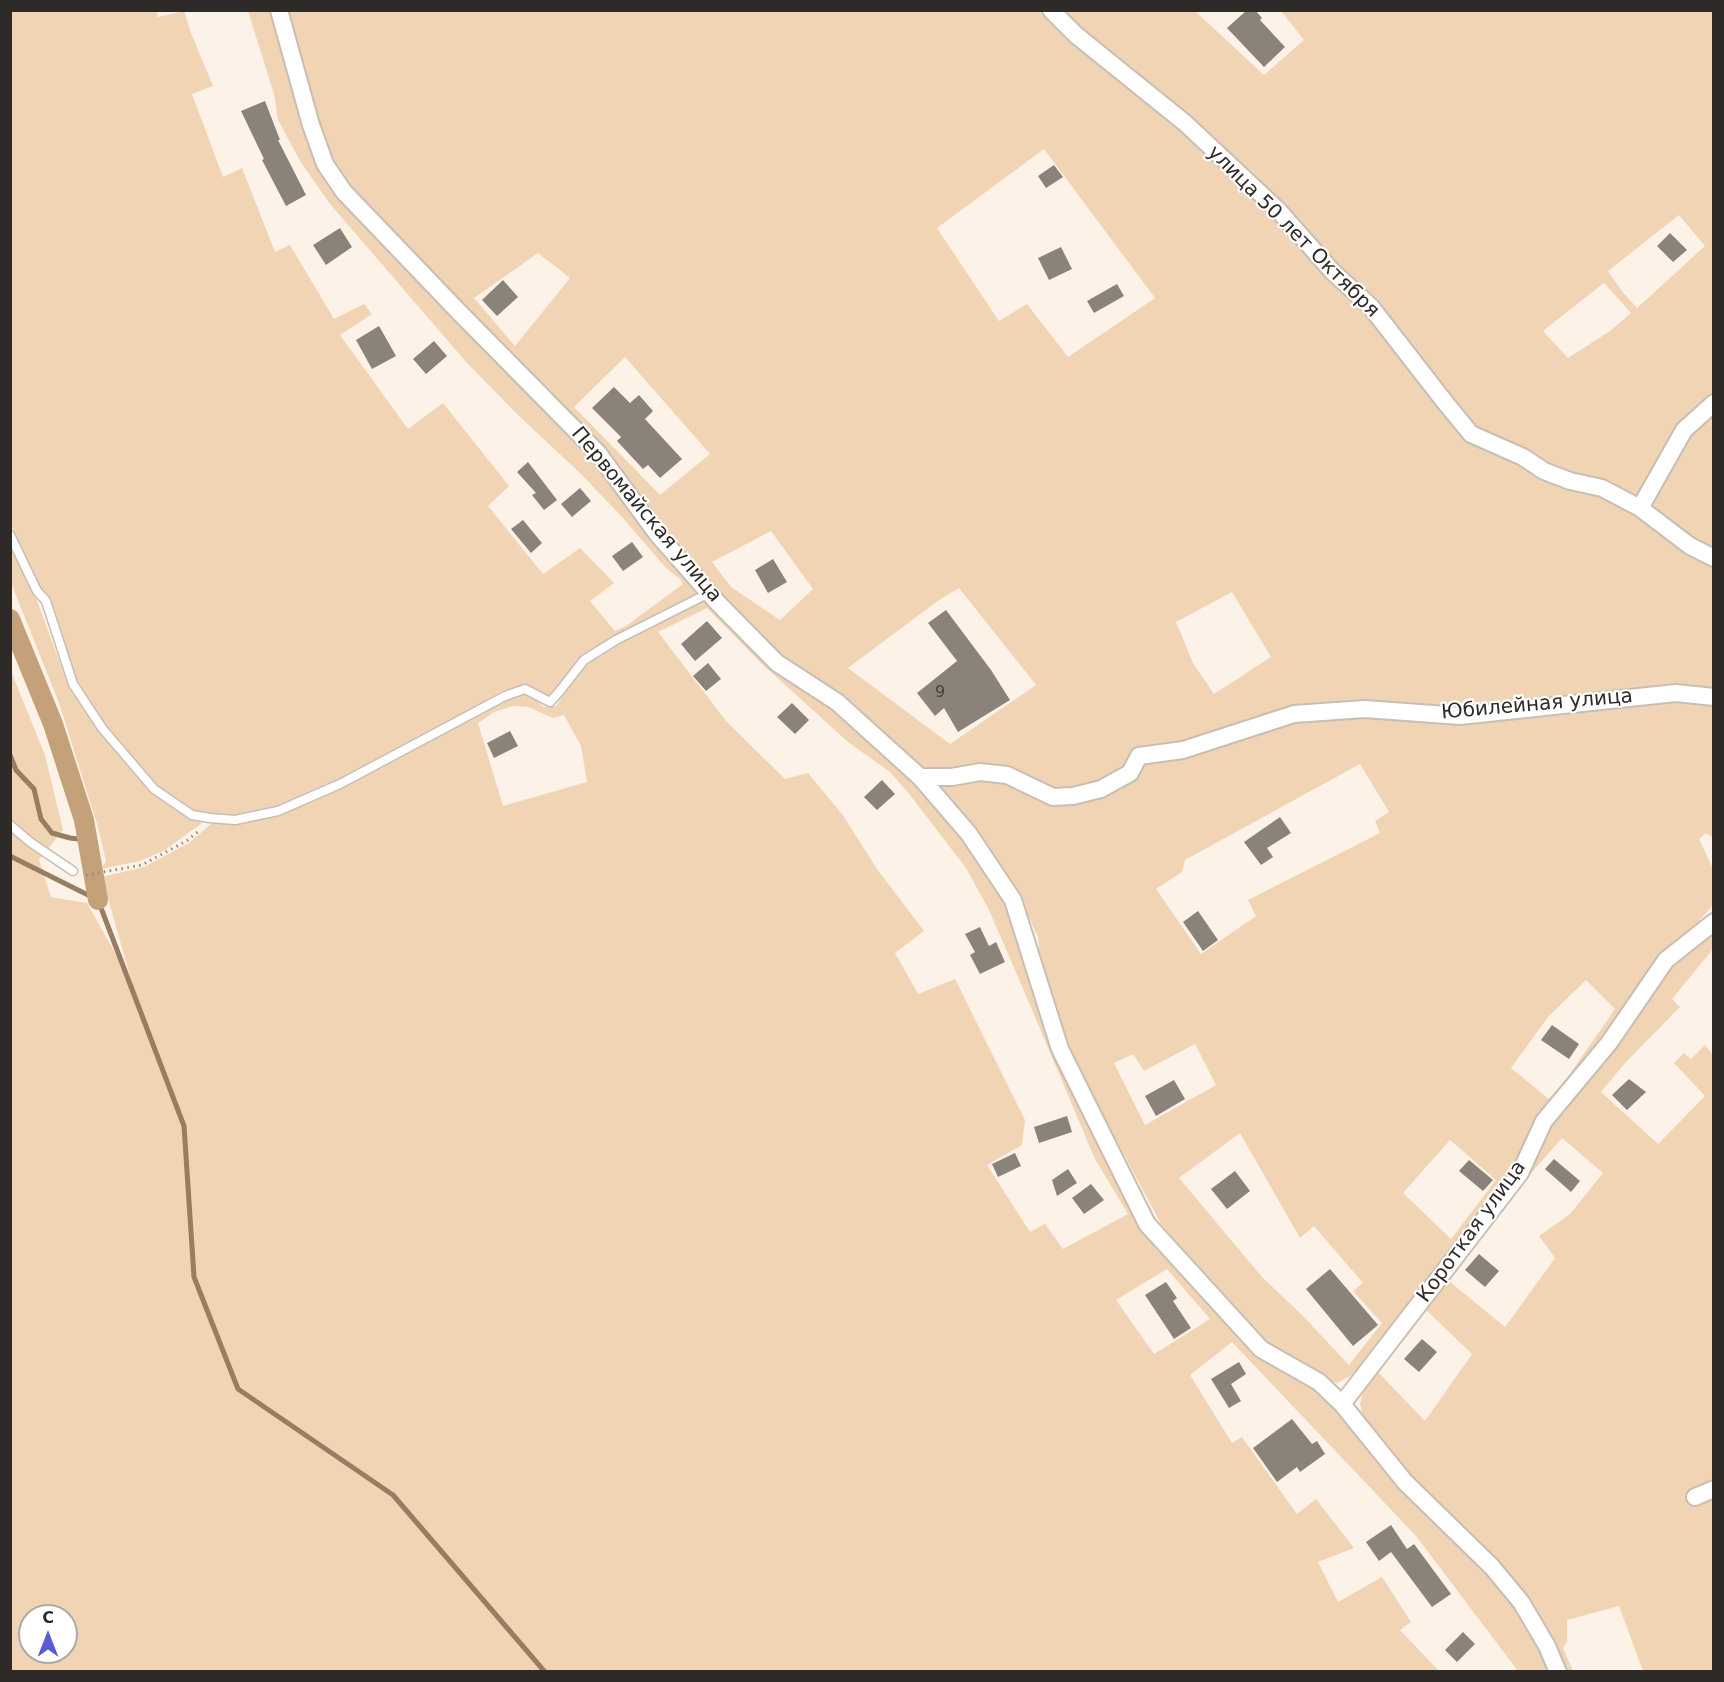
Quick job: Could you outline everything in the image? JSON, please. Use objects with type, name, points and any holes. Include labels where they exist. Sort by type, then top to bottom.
[{"type":"street","name":"Первомайская улица","points":[[279,10],[311,125],[325,165],[344,192],[598,453],[658,536],[777,663],[837,702],[920,777],[969,834],[1013,900],[1060,1049],[1146,1224],[1261,1349],[1319,1382],[1342,1404],[1405,1482],[1492,1567],[1521,1602],[1547,1646],[1558,1671]]},
{"type":"street","name":"улица 50 лет Октября","points":[[1051,10],[1076,35],[1185,123],[1278,210],[1332,271],[1371,307],[1471,434],[1523,457],[1544,471],[1570,482],[1602,488],[1640,508],[1690,546],[1713,558]]},
{"type":"street","points":[[1640,508],[1684,430],[1713,403]]},
{"type":"street","name":"Юбилейная улица","points":[[920,777],[952,777],[980,772],[1007,775],[1053,797],[1073,796],[1101,789],[1130,773],[1139,756],[1183,750],[1294,714],[1365,709],[1460,716],[1676,693],[1713,697]]},
{"type":"street","name":"Короткая улица","points":[[1342,1404],[1520,1173],[1544,1121],[1609,1042],[1666,960],[1713,922]]},
{"type":"street","points":[[1695,1497],[1713,1489]]},
{"type":"lane","points":[[10,535],[37,591],[46,601],[73,684],[102,728],[154,789],[192,815],[210,818],[235,820],[278,811],[340,784],[505,696],[525,689],[550,702],[584,660],[616,640],[709,593]]},
{"type":"lane","points":[[10,825],[73,872]]},
{"type":"path","points":[[73,872],[89,875],[142,865],[188,840],[210,818]]},
{"type":"shaded area","points":[[156,10],[158,17],[184,11],[213,86],[192,94],[223,177],[242,168],[275,252],[290,245],[334,319],[364,304],[372,314],[340,335],[408,429],[443,403],[509,486],[488,506],[543,574],[580,548],[614,583],[590,601],[615,631],[626,626],[683,584],[581,474],[467,363],[330,204],[300,161],[278,120],[274,94],[248,11],[274,11],[322,166],[595,457],[701,593],[581,656],[551,695],[544,696],[530,689],[519,687],[504,690],[429,733],[278,808],[220,817],[180,804],[150,779],[110,731],[77,683],[41,590],[11,525],[11,11]]},
{"type":"shaded area","points":[[284,11],[1195,11],[1264,75],[1304,40],[1281,11],[1713,11],[1714,182],[1711,185],[1714,188],[1714,838],[1706,833],[1699,839],[1713,869],[1712,906],[1691,930],[1662,956],[1511,1175],[1352,1375],[1337,1383],[1326,1379],[1274,1346],[1244,1322],[1161,1224],[1084,1079],[1057,1019],[1040,961],[1038,937],[1019,896],[970,826],[767,646],[346,187],[329,160]],"holes":[[[1044,149],[1155,298],[1068,357],[1027,304],[999,321],[937,228]],[[1679,215],[1705,246],[1637,308],[1608,271]],[[538,253],[570,278],[515,346],[474,298]],[[1604,283],[1631,313],[1610,331],[1568,358],[1543,331]],[[625,357],[710,454],[660,495],[574,407]],[[771,531],[813,589],[780,620],[731,587],[712,562]],[[959,588],[1036,685],[950,744],[848,668],[939,600]],[[1232,592],[1271,657],[1214,694],[1193,663],[1176,622]],[[1360,764],[1389,812],[1375,821],[1380,833],[1248,900],[1256,916],[1201,954],[1156,889],[1182,872],[1185,860]],[[1586,980],[1615,1009],[1565,1081],[1549,1099],[1511,1068],[1548,1017]],[[1195,1044],[1216,1085],[1145,1125],[1114,1063],[1133,1054],[1144,1071]],[[1240,1133],[1300,1238],[1314,1226],[1363,1283],[1353,1291],[1382,1323],[1349,1365],[1262,1277],[1179,1178]],[[1450,1140],[1496,1180],[1451,1239],[1403,1193]]]},
{"type":"shaded area","points":[[10,543],[33,590],[67,682],[86,713],[156,795],[175,810],[202,823],[165,850],[140,861],[101,869],[106,861],[98,827],[59,703],[11,583]]},
{"type":"shaded area","points":[[707,600],[835,705],[916,782],[965,839],[1008,903],[1058,1048],[1143,1225],[1265,1356],[1318,1386],[1521,1610],[1551,1671],[1518,1671],[1416,1536],[1232,1342],[1190,1375],[1232,1443],[1242,1437],[1297,1514],[1316,1499],[1354,1548],[1318,1562],[1338,1602],[1382,1577],[1411,1622],[1400,1630],[1439,1671],[11,1671],[10,669],[45,755],[63,830],[39,860],[51,897],[87,903],[132,983],[102,877],[144,867],[189,843],[211,824],[236,823],[264,817],[503,699],[522,693],[532,697],[544,707],[556,706],[582,669],[599,655]],"holes":[[[707,608],[762,664],[848,742],[890,772],[966,868],[988,908],[1095,1159],[1128,1214],[1063,1249],[1045,1224],[1030,1232],[987,1165],[1022,1145],[1025,1120],[955,979],[918,994],[895,953],[924,931],[877,869],[842,814],[808,773],[785,779],[726,721],[658,632]],[[513,706],[528,707],[553,718],[564,715],[581,746],[587,782],[503,806],[478,723],[494,712]],[[1167,1269],[1210,1319],[1154,1354],[1116,1300]]]},
{"type":"shaded area","points":[[1713,928],[1713,949],[1672,999],[1680,1007],[1625,1063],[1601,1092],[1658,1144],[1705,1096],[1674,1063],[1684,1053],[1691,1059],[1705,1045],[1713,1055],[1713,1484],[1686,1497],[1690,1502],[1713,1494],[1713,1671],[1643,1671],[1619,1606],[1567,1620],[1567,1642],[1563,1648],[1573,1671],[1564,1671],[1555,1651],[1403,1472],[1365,1423],[1360,1404],[1365,1384],[1550,1126],[1599,1069],[1664,975],[1680,956]],"holes":[[[1562,1138],[1603,1173],[1570,1214],[1539,1236],[1555,1258],[1505,1327],[1449,1281],[1533,1171]],[[1426,1310],[1472,1354],[1425,1421],[1378,1372]]]},
{"type":"building","points":[[1247,10],[1255,10],[1262,18],[1260,20],[1285,47],[1264,67],[1227,28]]},
{"type":"building","points":[[265,101],[280,140],[278,140],[306,195],[286,206],[262,160],[264,159],[241,111]]},
{"type":"building","points":[[1054,165],[1063,177],[1046,188],[1038,176]]},
{"type":"building","points":[[340,228],[352,247],[326,265],[313,245]]},
{"type":"building","points":[[1670,233],[1687,250],[1673,262],[1657,246]]},
{"type":"building","points":[[1061,247],[1072,269],[1049,280],[1038,258]]},
{"type":"building","points":[[503,280],[518,297],[497,316],[482,300]]},
{"type":"building","points":[[1117,284],[1124,296],[1094,313],[1087,301]]},
{"type":"building","points":[[379,326],[396,356],[372,369],[356,340]]},
{"type":"building","points":[[434,341],[447,356],[426,374],[413,359]]},
{"type":"building","points":[[614,387],[630,403],[639,395],[653,411],[645,419],[682,459],[660,478],[648,465],[643,469],[617,441],[621,437],[592,408]]},
{"type":"building","points":[[528,462],[557,500],[544,510],[532,495],[536,493],[517,472]]},
{"type":"building","points":[[580,488],[591,501],[572,517],[561,504]]},
{"type":"building","points":[[523,520],[542,543],[531,553],[511,529]]},
{"type":"building","points":[[632,542],[643,557],[623,571],[612,556]]},
{"type":"building","points":[[773,559],[787,582],[768,593],[755,570]]},
{"type":"building","points":[[946,610],[991,670],[1010,700],[958,732],[944,708],[935,716],[917,693],[957,661],[928,623]]},
{"type":"building","points":[[707,621],[722,638],[695,661],[681,644]]},
{"type":"building","points":[[708,663],[721,679],[706,691],[693,676]]},
{"type":"building","points":[[792,703],[809,720],[795,734],[777,717]]},
{"type":"building","points":[[510,731],[518,746],[494,758],[487,743]]},
{"type":"building","points":[[882,780],[895,794],[877,810],[864,797]]},
{"type":"building","points":[[1280,817],[1291,833],[1267,848],[1273,857],[1261,865],[1244,842]]},
{"type":"building","points":[[1198,911],[1218,940],[1203,951],[1183,922]]},
{"type":"building","points":[[980,927],[989,946],[996,942],[1005,962],[980,974],[970,955],[975,952],[965,934]]},
{"type":"building","points":[[1552,1025],[1579,1044],[1569,1059],[1541,1040]]},
{"type":"building","points":[[1629,1079],[1646,1092],[1627,1110],[1612,1095]]},
{"type":"building","points":[[1174,1080],[1185,1099],[1156,1116],[1145,1096]]},
{"type":"building","points":[[1067,1116],[1072,1132],[1039,1143],[1034,1127]]},
{"type":"building","points":[[1015,1153],[1021,1166],[998,1177],[992,1164]]},
{"type":"building","points":[[1554,1159],[1580,1181],[1571,1192],[1545,1169]]},
{"type":"building","points":[[1469,1160],[1493,1180],[1483,1191],[1459,1171]]},
{"type":"building","points":[[1068,1169],[1077,1183],[1057,1196],[1052,1180]]},
{"type":"building","points":[[1235,1171],[1250,1191],[1227,1209],[1211,1189]]},
{"type":"building","points":[[1091,1184],[1104,1200],[1084,1214],[1072,1198]]},
{"type":"building","points":[[1479,1254],[1499,1271],[1485,1287],[1465,1270]]},
{"type":"building","points":[[1330,1269],[1378,1325],[1353,1346],[1306,1289]]},
{"type":"building","points":[[1166,1282],[1177,1298],[1173,1301],[1191,1328],[1174,1339],[1145,1295]]},
{"type":"building","points":[[1422,1339],[1437,1352],[1419,1372],[1404,1359]]},
{"type":"building","points":[[1239,1362],[1246,1374],[1231,1384],[1241,1401],[1229,1408],[1211,1379]]},
{"type":"building","points":[[1292,1419],[1312,1444],[1317,1441],[1325,1454],[1300,1472],[1297,1467],[1277,1482],[1253,1448]]},
{"type":"building","points":[[1391,1525],[1407,1549],[1414,1544],[1451,1594],[1432,1607],[1391,1552],[1379,1561],[1366,1542]]},
{"type":"building","points":[[1463,1632],[1475,1644],[1457,1662],[1445,1650]]},
{"type":"waterway","points":[[10,619],[53,724],[84,820],[98,900]]},
{"type":"waterway","points":[[10,755],[16,770],[34,789],[41,819],[52,833],[87,840]]},
{"type":"waterway","points":[[10,856],[98,900],[184,1126],[194,1277],[238,1389],[393,1495],[545,1672]]}]
